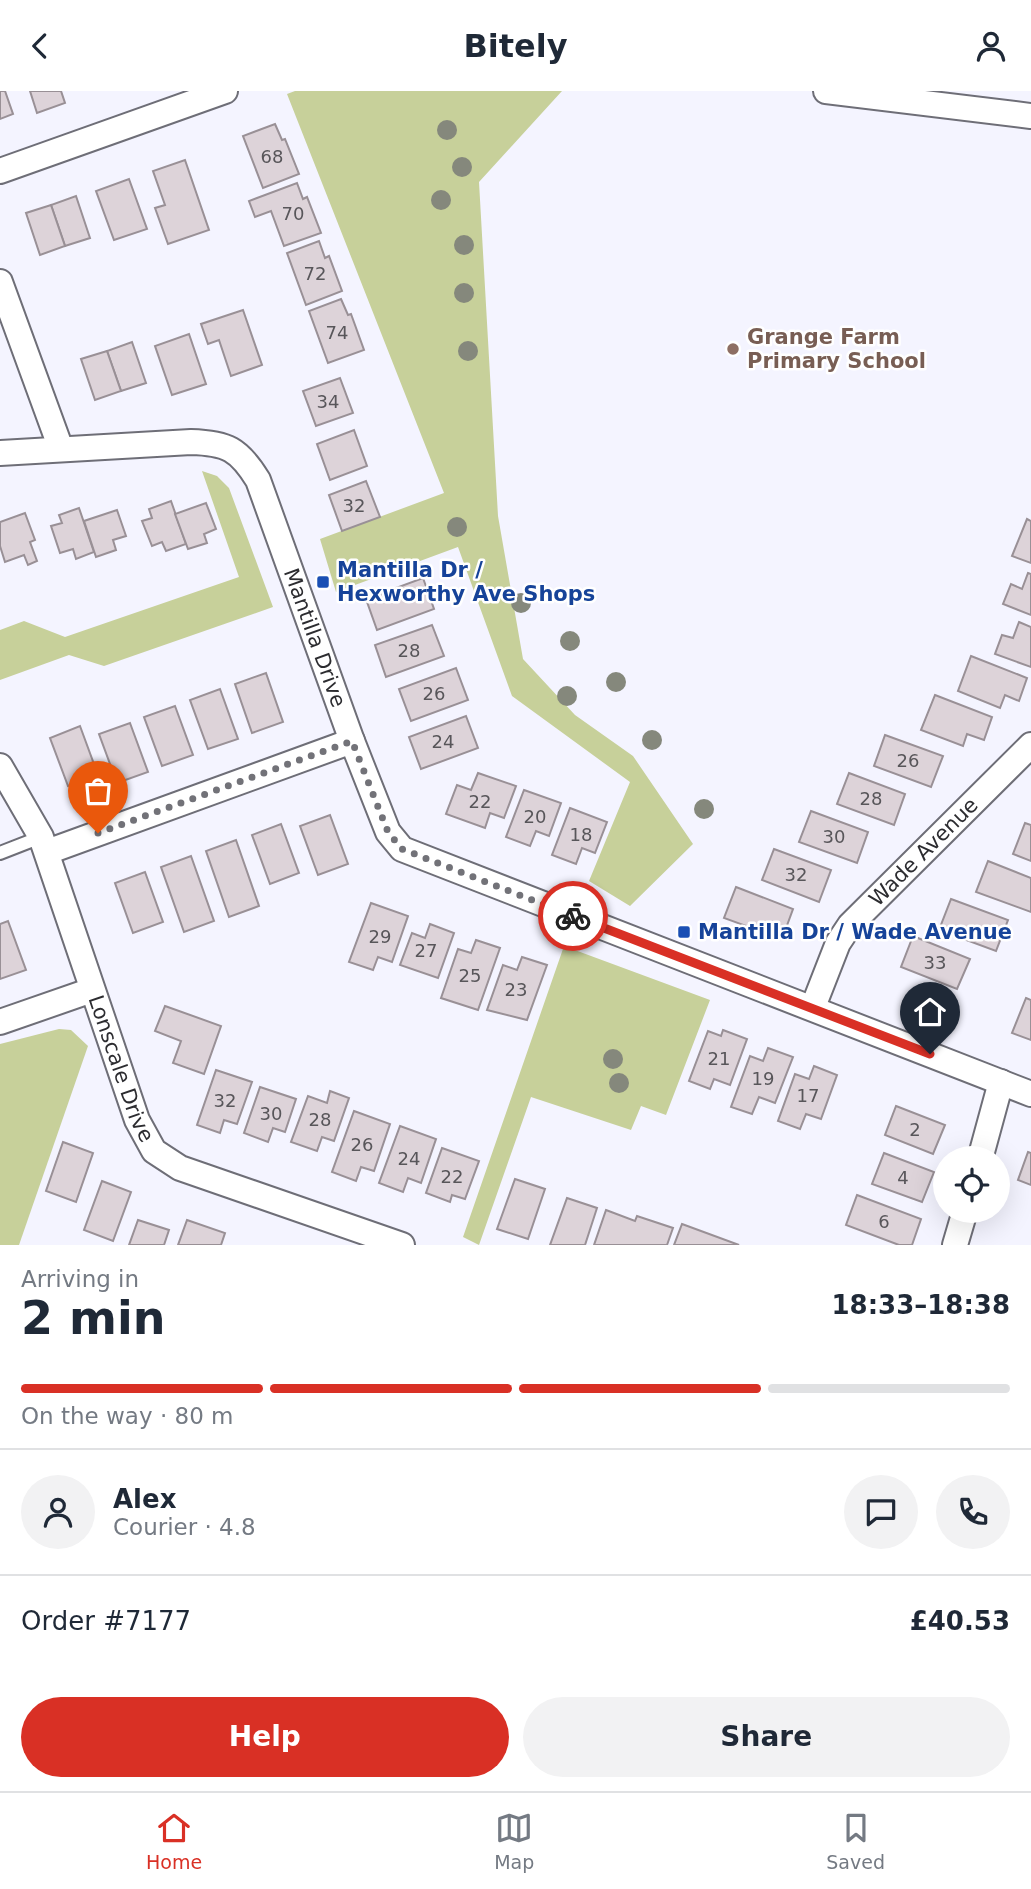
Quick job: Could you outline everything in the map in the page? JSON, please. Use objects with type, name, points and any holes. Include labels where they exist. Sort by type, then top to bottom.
[{"type":"street","points":[[0,171],[225,91]]},
{"type":"street","points":[[826,91],[1031,116]]},
{"type":"street","points":[[0,282],[61,449]]},
{"type":"street","name":"Mantilla Drive","points":[[0,453],[191,442],[220,445],[236,451],[258,479],[352,741],[388,832],[396,844],[410,854],[813,1007],[1031,1094]]},
{"type":"street","points":[[44,844],[352,741]]},
{"type":"street","name":"Wade Avenue","points":[[813,1007],[838,943],[849,925],[1031,745]]},
{"type":"street","name":"Lonscale Drive","points":[[0,767],[44,844],[92,991],[146,1139],[165,1161],[402,1245]]},
{"type":"street","points":[[0,1022],[92,991]]},
{"type":"street","points":[[983,1146],[1001,1082]]},
{"type":"street","points":[[955,1245],[961,1223]]},
{"type":"lane","points":[[0,853],[44,844]]},
{"type":"green space","points":[[295,91],[562,91],[479,182],[498,516],[523,659],[575,715],[633,756],[693,844],[630,906],[589,881],[630,782],[512,696],[458,547],[336,592],[320,539],[444,493],[287,94]]},
{"type":"green space","points":[[202,471],[217,476],[229,488],[273,607],[104,666],[69,655],[0,680],[0,630],[24,621],[65,637],[239,577]]},
{"type":"green space","points":[[564,946],[710,1000],[666,1115],[641,1106],[631,1130],[531,1097],[479,1245],[463,1237]]},
{"type":"green space","points":[[59,1029],[71,1030],[88,1046],[19,1245],[0,1245],[0,1044]]},
{"type":"building","points":[[0,91],[5,91],[13,114],[0,119]]},
{"type":"building","points":[[30,91],[61,91],[65,103],[37,113]]},
{"type":"building","points":[[275,124],[282,140],[285,139],[299,174],[263,188],[243,136]]},
{"type":"building","points":[[185,160],[209,230],[168,244],[155,208],[165,205],[153,171]]},
{"type":"building","points":[[129,179],[147,229],[114,240],[96,191]]},
{"type":"building","points":[[297,183],[303,199],[307,197],[321,233],[284,246],[271,211],[255,217],[249,201]]},
{"type":"building","points":[[76,196],[90,238],[65,246],[51,205]]},
{"type":"building","points":[[51,205],[65,246],[40,255],[26,213]]},
{"type":"building","points":[[319,241],[325,258],[329,256],[342,291],[306,305],[287,253]]},
{"type":"building","points":[[341,299],[348,315],[351,314],[364,350],[328,363],[309,311]]},
{"type":"building","points":[[243,310],[262,365],[231,376],[219,340],[208,344],[201,324]]},
{"type":"building","points":[[189,334],[206,384],[172,395],[155,346]]},
{"type":"building","points":[[132,342],[146,383],[121,391],[107,351]]},
{"type":"building","points":[[107,351],[121,391],[95,400],[81,359]]},
{"type":"building","points":[[340,378],[353,413],[316,426],[303,391]]},
{"type":"building","points":[[354,430],[367,466],[330,480],[317,444]]},
{"type":"building","points":[[366,481],[380,517],[342,531],[329,495]]},
{"type":"building","points":[[171,501],[186,544],[166,551],[162,542],[152,546],[142,521],[152,518],[149,509]]},
{"type":"building","points":[[206,503],[216,529],[204,534],[207,543],[188,549],[175,514]]},
{"type":"building","points":[[79,508],[94,552],[76,559],[73,549],[60,553],[51,526],[62,523],[59,515]]},
{"type":"building","points":[[117,510],[126,536],[113,540],[116,550],[96,557],[84,521]]},
{"type":"building","points":[[25,513],[35,540],[30,542],[37,561],[28,565],[24,555],[5,562],[0,546],[0,522]]},
{"type":"building","points":[[1027,519],[1031,521],[1031,563],[1012,556]]},
{"type":"building","points":[[1028,573],[1031,574],[1031,615],[1003,604],[1011,584],[1022,589]]},
{"type":"building","points":[[423,578],[434,609],[377,630],[366,599]]},
{"type":"building","points":[[1019,622],[1031,627],[1031,667],[995,654],[1002,635],[1013,638]]},
{"type":"building","points":[[432,625],[444,656],[386,677],[375,645]]},
{"type":"building","points":[[971,656],[1027,678],[1019,701],[1005,695],[1000,708],[958,691]]},
{"type":"building","points":[[456,668],[468,700],[411,721],[399,689]]},
{"type":"building","points":[[266,673],[283,722],[252,733],[235,684]]},
{"type":"building","points":[[220,689],[238,739],[208,749],[190,700]]},
{"type":"building","points":[[935,695],[992,717],[984,740],[967,734],[963,746],[921,730]]},
{"type":"building","points":[[175,706],[193,755],[162,766],[144,717]]},
{"type":"building","points":[[466,716],[478,748],[421,769],[409,737]]},
{"type":"building","points":[[130,723],[148,772],[117,783],[99,734]]},
{"type":"building","points":[[80,726],[98,775],[68,786],[50,738]]},
{"type":"building","points":[[885,735],[943,756],[931,787],[874,766]]},
{"type":"building","points":[[478,773],[516,786],[504,818],[490,813],[485,828],[446,814],[457,785],[471,790]]},
{"type":"building","points":[[849,773],[905,794],[894,825],[837,804]]},
{"type":"building","points":[[524,790],[561,803],[549,836],[536,831],[530,846],[506,837]]},
{"type":"building","points":[[570,808],[607,822],[595,853],[582,848],[576,864],[552,855]]},
{"type":"building","points":[[811,811],[868,832],[857,863],[799,842]]},
{"type":"building","points":[[330,815],[348,864],[318,875],[300,826]]},
{"type":"building","points":[[1025,823],[1031,825],[1031,861],[1013,854]]},
{"type":"building","points":[[281,824],[299,873],[270,884],[252,835]]},
{"type":"building","points":[[236,840],[259,906],[229,917],[206,851]]},
{"type":"building","points":[[774,849],[831,870],[819,902],[762,880]]},
{"type":"building","points":[[191,856],[214,921],[184,932],[161,867]]},
{"type":"building","points":[[988,861],[1031,878],[1031,912],[976,892]]},
{"type":"building","points":[[145,872],[163,922],[133,933],[115,883]]},
{"type":"building","points":[[736,887],[793,909],[782,939],[724,918]]},
{"type":"building","points":[[951,899],[1008,920],[996,951],[939,930]]},
{"type":"building","points":[[371,903],[408,916],[392,962],[378,957],[373,970],[349,962]]},
{"type":"building","points":[[8,921],[26,970],[0,979],[0,924]]},
{"type":"building","points":[[430,924],[454,933],[438,978],[400,965],[412,933],[425,938]]},
{"type":"building","points":[[913,936],[970,959],[957,989],[901,967]]},
{"type":"building","points":[[476,940],[500,948],[478,1010],[441,998],[458,949],[471,953]]},
{"type":"building","points":[[522,957],[547,965],[527,1020],[487,1010],[503,965],[517,970]]},
{"type":"building","points":[[1026,998],[1031,1000],[1031,1040],[1012,1033]]},
{"type":"building","points":[[165,1006],[221,1026],[204,1074],[173,1063],[181,1041],[155,1031]]},
{"type":"building","points":[[723,1030],[747,1039],[730,1085],[714,1079],[710,1089],[689,1081],[708,1031],[721,1036]]},
{"type":"building","points":[[768,1048],[793,1057],[775,1103],[759,1097],[752,1114],[731,1107],[750,1056],[763,1061]]},
{"type":"building","points":[[814,1066],[837,1075],[821,1119],[806,1114],[800,1129],[778,1121],[795,1074],[809,1079]]},
{"type":"building","points":[[216,1070],[252,1082],[237,1124],[224,1120],[220,1133],[197,1125]]},
{"type":"building","points":[[260,1087],[296,1099],[285,1132],[273,1128],[268,1142],[244,1133]]},
{"type":"building","points":[[330,1091],[349,1098],[334,1141],[322,1137],[317,1151],[291,1142],[308,1096],[327,1103]]},
{"type":"building","points":[[896,1106],[945,1125],[936,1146],[933,1146],[933,1154],[885,1135]]},
{"type":"building","points":[[354,1111],[390,1124],[374,1171],[361,1167],[356,1181],[332,1172]]},
{"type":"building","points":[[400,1126],[436,1139],[421,1183],[408,1178],[403,1192],[379,1183]]},
{"type":"building","points":[[63,1142],[93,1153],[76,1202],[46,1191]]},
{"type":"building","points":[[442,1148],[479,1161],[465,1199],[452,1195],[450,1202],[426,1193]]},
{"type":"building","points":[[1028,1152],[1031,1153],[1031,1185],[1018,1180]]},
{"type":"building","points":[[884,1153],[933,1172],[922,1202],[872,1184]]},
{"type":"building","points":[[515,1179],[545,1189],[528,1239],[497,1229]]},
{"type":"building","points":[[102,1181],[131,1192],[113,1241],[84,1230]]},
{"type":"building","points":[[857,1195],[921,1219],[912,1245],[899,1245],[846,1225]]},
{"type":"building","points":[[567,1198],[597,1208],[585,1245],[550,1245]]},
{"type":"building","points":[[606,1210],[635,1221],[637,1216],[673,1228],[667,1245],[594,1245]]},
{"type":"building","points":[[138,1220],[169,1230],[164,1245],[129,1245]]},
{"type":"building","points":[[187,1220],[225,1233],[221,1245],[178,1245]]},
{"type":"building","points":[[682,1224],[739,1245],[674,1245]]},
{"type":"way so far","points":[[98,833],[352,741],[388,832],[402,849],[573,916]]},
{"type":"place","name":"Grange Farm Primary School","points":[[733,349]]},
{"type":"place","name":"Mantilla Dr / Hexworthy Ave Shops","points":[[323,582]]},
{"type":"place","name":"Mantilla Dr / Wade Avenue","points":[[684,932]]},
{"type":"route","points":[[573,916],[930,1054]]}]
